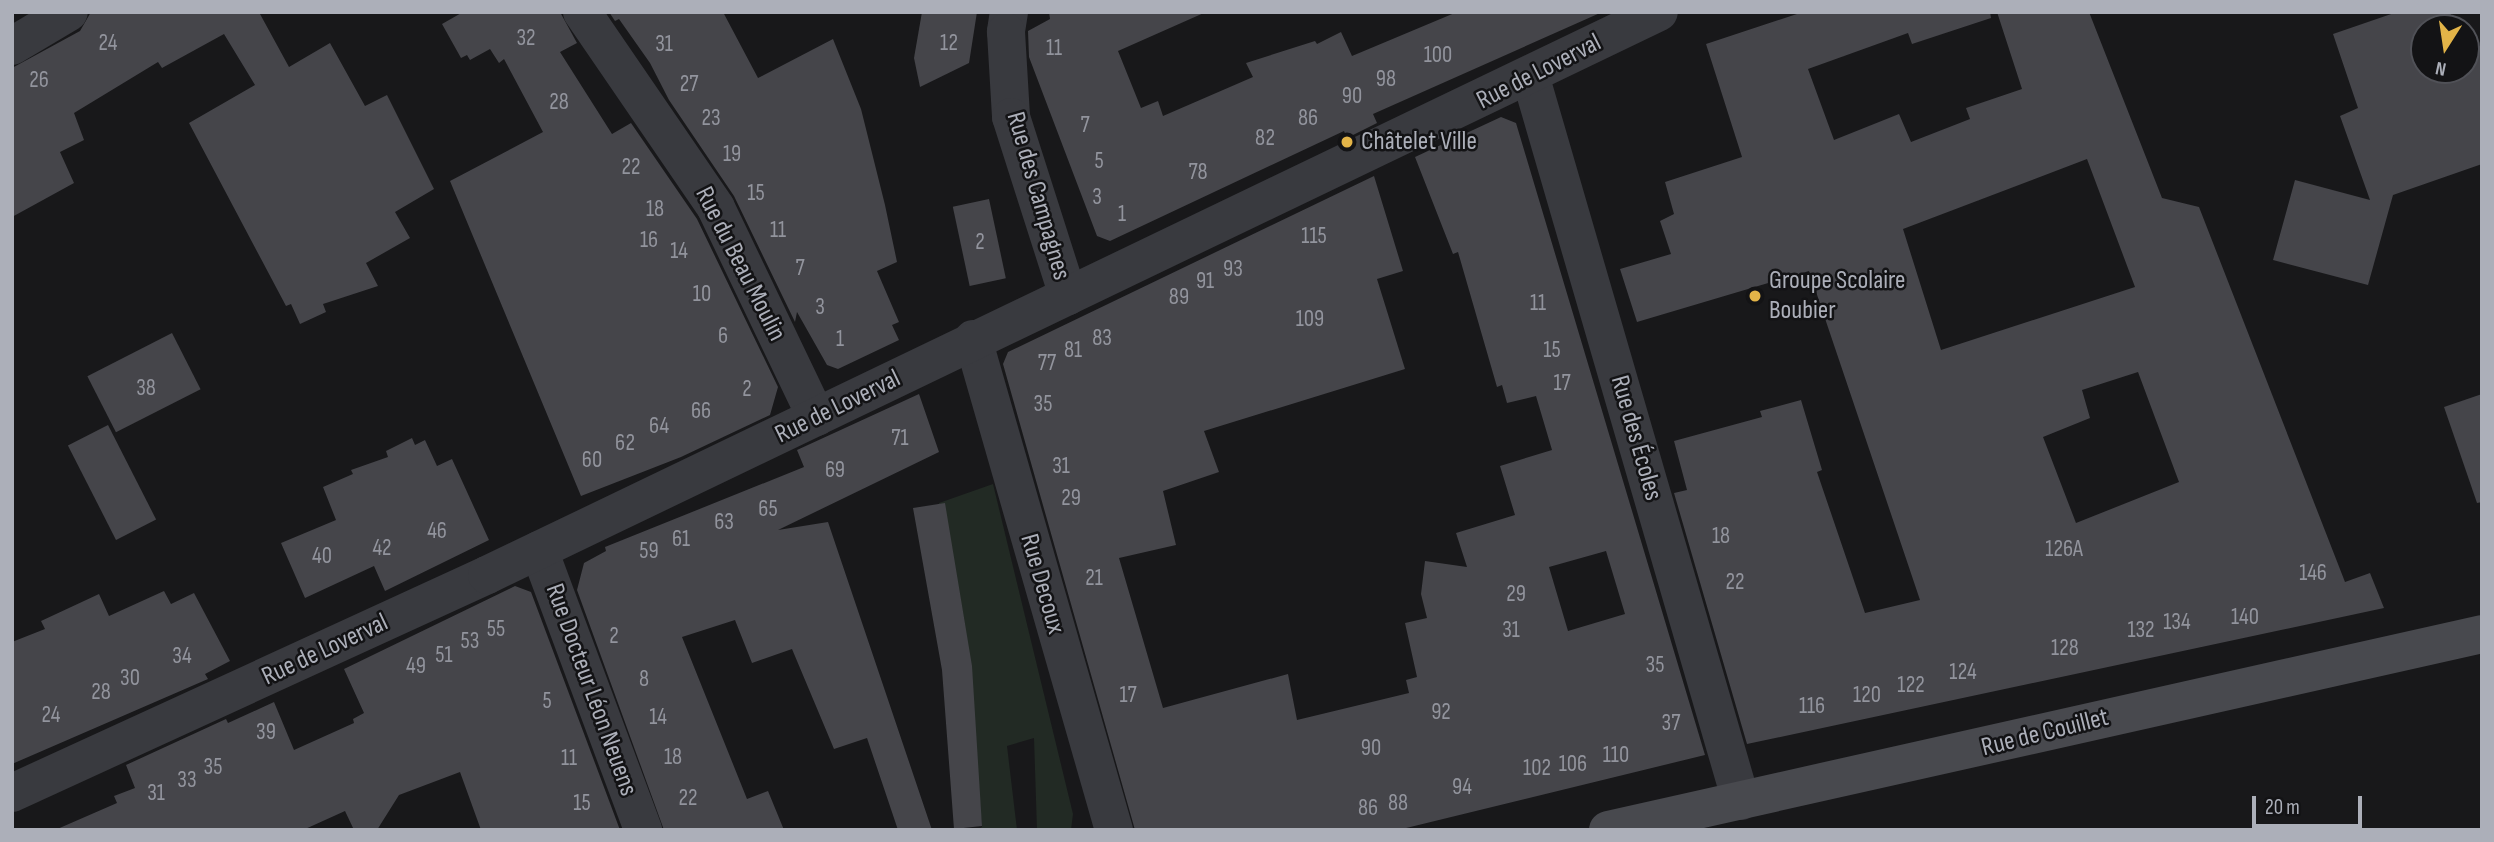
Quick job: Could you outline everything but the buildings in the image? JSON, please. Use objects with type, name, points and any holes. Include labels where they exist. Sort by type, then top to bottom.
[{"type":"main road","name":"Rue de Couillet","points":[[1610,829],[2482,634]]},
{"type":"street","points":[[12,46],[69,12]]},
{"type":"street","name":"Rue du Beau Moulin","points":[[582,12],[716,208],[816,417]]},
{"type":"street","points":[[1008,22],[1040,12]]},
{"type":"street","name":"Rue de Loverval","points":[[12,793],[539,550],[973,338],[1068,296],[1659,12]]},
{"type":"street","name":"Rue des Campagnes","points":[[1008,22],[1011,117],[1068,296]]},
{"type":"street","name":"Rue des Écoles","points":[[1530,75],[1741,801]]},
{"type":"street","name":"Rue Decoux","points":[[973,338],[1114,830]]},
{"type":"street","name":"Rue Docteur Léon Neuens","points":[[539,550],[643,830]]},
{"type":"shaded area","points":[[993,484],[1073,814],[1071,830],[1037,830],[1034,738],[1007,746],[1017,830],[977,830],[982,827],[970,687],[939,503]]},
{"type":"place","name":"Châtelet Ville","points":[[1347,142]]},
{"type":"place","name":"Groupe Scolaire Boubier","points":[[1755,296]]}]
